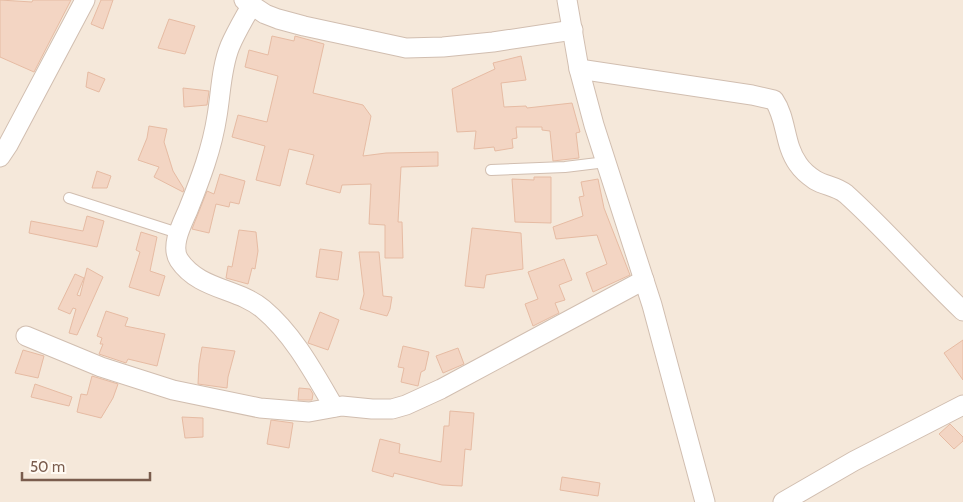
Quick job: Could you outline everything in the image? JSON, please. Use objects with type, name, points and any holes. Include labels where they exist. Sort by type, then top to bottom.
[{"type":"street","points":[[0,157],[85,0]]},
{"type":"street","points":[[567,0],[579,69],[606,162],[644,280],[706,502]]},
{"type":"street","points":[[334,407],[297,348],[263,309],[254,302],[204,282],[191,273],[182,263],[176,252],[178,233],[197,188],[211,146],[225,62],[247,3],[265,14],[304,26],[406,48],[443,47],[493,42],[573,30]]},
{"type":"street","points":[[579,69],[774,100],[780,109],[788,147],[799,166],[815,180],[834,187],[846,195],[872,218],[934,284],[963,311]]},
{"type":"street","points":[[26,336],[101,367],[173,390],[260,408],[309,412],[351,406],[392,409],[406,405],[441,389],[644,280]]},
{"type":"street","points":[[783,502],[854,461],[963,405]]},
{"type":"lane","points":[[491,170],[565,167],[606,162]]},
{"type":"lane","points":[[69,198],[178,233]]},
{"type":"shaded area","points":[[0,0],[963,0],[963,502],[0,502]]},
{"type":"building","points":[[0,0],[32,2],[33,0],[71,0],[34,72],[0,57]]},
{"type":"building","points":[[101,0],[113,0],[103,29],[91,24]]},
{"type":"building","points":[[169,19],[195,26],[185,54],[158,48]]},
{"type":"building","points":[[272,36],[294,41],[295,36],[324,44],[313,93],[363,105],[371,116],[363,156],[386,153],[438,152],[438,166],[401,167],[398,222],[402,222],[403,258],[385,258],[385,225],[369,224],[371,184],[342,185],[340,193],[306,184],[314,155],[289,149],[280,186],[256,180],[265,146],[232,137],[238,115],[267,122],[278,76],[245,67],[249,50],[268,55]]},
{"type":"building","points":[[521,56],[526,80],[501,83],[504,107],[526,106],[527,108],[572,103],[580,132],[576,133],[579,158],[553,161],[550,131],[542,130],[542,127],[516,127],[517,138],[512,139],[513,148],[495,151],[494,147],[474,149],[476,131],[457,132],[452,89],[495,69],[493,63]]},
{"type":"building","points":[[88,72],[105,79],[99,92],[86,87]]},
{"type":"building","points":[[183,88],[209,91],[207,105],[184,107]]},
{"type":"building","points":[[149,126],[167,129],[164,142],[173,171],[184,189],[183,192],[154,177],[159,167],[138,160],[147,138]]},
{"type":"building","points":[[97,171],[111,176],[107,188],[92,188]]},
{"type":"building","points":[[220,174],[245,181],[239,204],[230,202],[229,207],[216,204],[209,233],[192,229],[207,191],[214,194]]},
{"type":"building","points":[[534,177],[551,177],[551,223],[515,222],[512,179],[534,180]]},
{"type":"building","points":[[598,179],[604,208],[630,275],[593,292],[586,273],[607,264],[597,235],[556,239],[553,227],[583,216],[579,197],[584,196],[581,182]]},
{"type":"building","points":[[87,216],[104,221],[97,247],[29,233],[31,221],[83,231]]},
{"type":"building","points":[[472,228],[521,233],[523,269],[486,275],[484,288],[465,286]]},
{"type":"building","points":[[239,230],[256,232],[258,251],[255,269],[252,268],[248,284],[226,278],[228,266],[232,267]]},
{"type":"building","points":[[141,232],[157,237],[150,271],[165,276],[159,296],[129,287],[140,252],[136,250]]},
{"type":"building","points":[[320,249],[342,252],[338,280],[316,277]]},
{"type":"building","points":[[359,252],[379,252],[383,296],[392,297],[387,316],[360,309],[364,294]]},
{"type":"building","points":[[564,259],[572,280],[559,285],[565,300],[555,303],[559,313],[533,326],[525,304],[538,299],[528,272]]},
{"type":"building","points":[[87,268],[103,277],[77,335],[69,333],[76,309],[73,308],[70,314],[58,309],[75,274],[84,278],[77,295],[80,296]]},
{"type":"building","points":[[106,311],[128,318],[125,326],[165,334],[157,366],[128,359],[126,363],[99,354],[103,344],[100,344],[102,338],[97,336]]},
{"type":"building","points":[[320,312],[339,320],[328,350],[308,343]]},
{"type":"building","points":[[963,340],[963,380],[944,353]]},
{"type":"building","points":[[403,346],[429,352],[425,370],[421,372],[418,386],[401,382],[404,368],[398,367]]},
{"type":"building","points":[[202,347],[235,351],[227,388],[198,384]]},
{"type":"building","points":[[458,348],[464,364],[443,373],[436,356]]},
{"type":"building","points":[[23,350],[44,356],[38,378],[15,373]]},
{"type":"building","points":[[92,376],[118,384],[113,398],[101,418],[77,412],[81,394],[87,395]]},
{"type":"building","points":[[35,384],[72,397],[69,406],[31,397]]},
{"type":"building","points":[[299,388],[310,389],[313,394],[312,400],[298,400]]},
{"type":"building","points":[[450,411],[474,413],[471,450],[465,449],[462,486],[442,485],[394,473],[393,477],[372,471],[380,439],[400,444],[399,453],[441,462],[444,426],[449,426]]},
{"type":"building","points":[[182,417],[203,418],[203,437],[185,438]]},
{"type":"building","points":[[271,420],[293,423],[289,448],[267,444]]},
{"type":"building","points":[[950,424],[963,437],[963,441],[954,449],[939,434]]},
{"type":"building","points":[[562,477],[600,483],[598,496],[560,490]]}]
